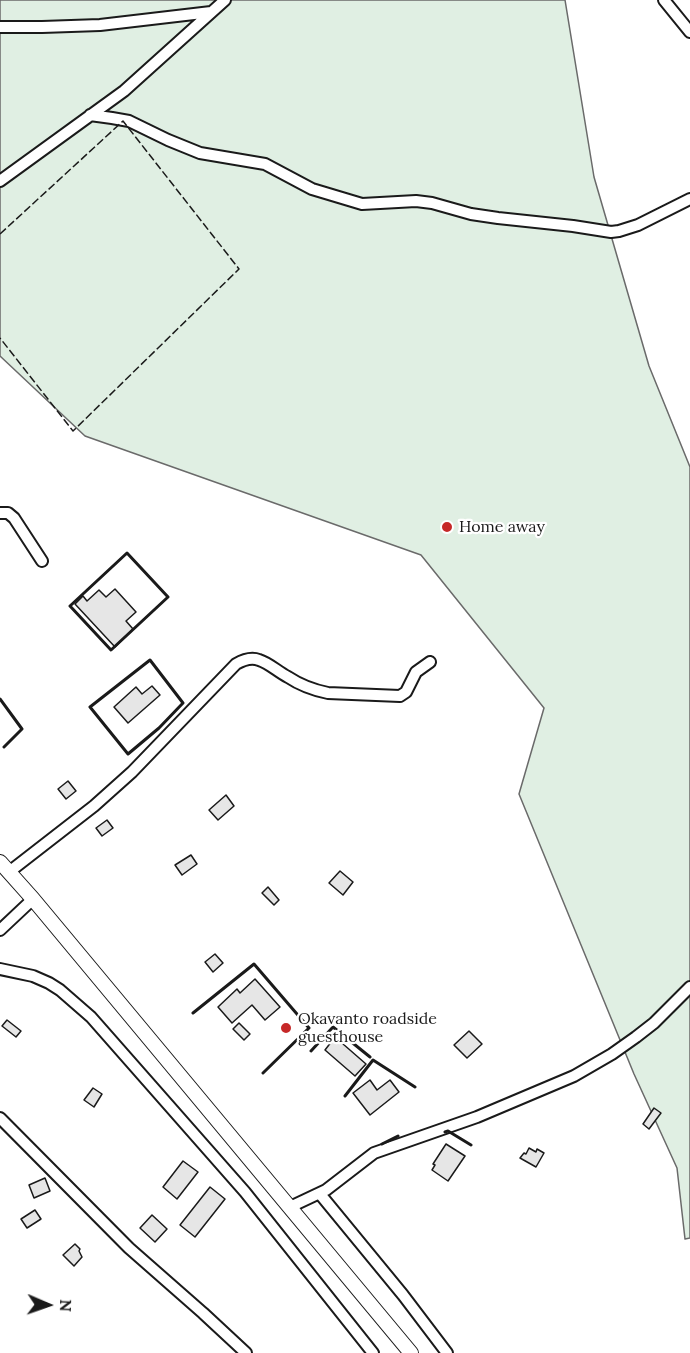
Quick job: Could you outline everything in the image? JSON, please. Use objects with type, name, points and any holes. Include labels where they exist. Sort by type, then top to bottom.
[{"type":"main road","points":[[4,867],[411,1353]]},
{"type":"street","points":[[0,181],[124,91],[225,0]]},
{"type":"street","points":[[664,0],[690,32]]},
{"type":"street","points":[[0,27],[100,25],[212,12]]},
{"type":"street","points":[[90,116],[129,121],[200,153],[265,164],[312,189],[362,204],[417,201],[471,214],[611,232],[638,225],[690,199]]},
{"type":"street","points":[[0,513],[8,513],[14,518],[42,561]]},
{"type":"street","points":[[4,867],[94,806],[132,772],[236,664],[242,661],[260,660],[287,677],[327,693],[400,696],[406,692],[412,676],[430,662]]},
{"type":"street","points":[[0,930],[33,899]]},
{"type":"street","points":[[0,969],[33,975],[49,983],[91,1017],[245,1192],[374,1353]]},
{"type":"street","points":[[290,1207],[320,1194],[374,1154],[477,1117],[573,1077],[636,1037],[654,1023],[690,987]]},
{"type":"street","points":[[0,1118],[129,1248],[246,1353]]},
{"type":"street","points":[[320,1194],[403,1295],[447,1353]]},
{"type":"green space","points":[[0,0],[565,0],[594,177],[649,366],[690,467],[690,1238],[685,1239],[677,1168],[634,1074],[519,794],[544,708],[421,555],[85,436],[0,356]]},
{"type":"building","points":[[115,589],[136,612],[126,621],[133,629],[115,647],[75,604],[83,596],[87,601],[99,590],[106,597]]},
{"type":"building","points":[[152,686],[160,695],[128,723],[114,707],[136,687],[142,694]]},
{"type":"building","points":[[68,781],[76,791],[66,799],[58,789]]},
{"type":"building","points":[[226,795],[234,806],[218,820],[209,810]]},
{"type":"building","points":[[107,820],[113,828],[102,836],[96,828]]},
{"type":"building","points":[[191,855],[197,864],[182,875],[175,865]]},
{"type":"building","points":[[340,871],[353,882],[343,895],[329,883]]},
{"type":"building","points":[[268,887],[279,900],[274,905],[262,893]]},
{"type":"building","points":[[215,954],[223,963],[213,972],[205,962]]},
{"type":"building","points":[[255,979],[280,1007],[265,1020],[252,1005],[232,1023],[218,1007],[237,989],[240,993]]},
{"type":"building","points":[[7,1020],[21,1031],[16,1037],[2,1026]]},
{"type":"building","points":[[239,1023],[250,1034],[244,1040],[233,1029]]},
{"type":"building","points":[[469,1031],[482,1044],[467,1058],[454,1045]]},
{"type":"building","points":[[335,1037],[366,1064],[355,1076],[325,1050]]},
{"type":"building","points":[[370,1080],[377,1090],[390,1080],[399,1092],[370,1115],[353,1093]]},
{"type":"building","points":[[93,1088],[102,1094],[94,1107],[84,1100]]},
{"type":"building","points":[[654,1108],[661,1113],[649,1129],[643,1124]]},
{"type":"building","points":[[446,1144],[465,1156],[448,1181],[432,1170],[435,1165],[433,1164]]},
{"type":"building","points":[[529,1148],[544,1153],[536,1167],[520,1158]]},
{"type":"building","points":[[183,1161],[198,1172],[177,1199],[163,1187]]},
{"type":"building","points":[[45,1178],[50,1191],[34,1198],[29,1185]]},
{"type":"building","points":[[210,1187],[225,1199],[195,1237],[180,1225]]},
{"type":"building","points":[[35,1210],[41,1219],[27,1228],[21,1219]]},
{"type":"building","points":[[152,1215],[167,1229],[155,1242],[140,1228]]},
{"type":"building","points":[[75,1244],[80,1249],[82,1257],[74,1266],[63,1255]]},
{"type":"fence","points":[[0,234],[123,121],[239,269],[73,431],[0,338]]},
{"type":"wall","points":[[127,553],[168,597],[111,650],[70,606],[127,553]]},
{"type":"wall","points":[[150,660],[183,703],[159,728],[128,754],[90,707],[150,660]]},
{"type":"wall","points":[[0,699],[22,729],[4,747]]},
{"type":"wall","points":[[193,1013],[254,964],[309,1028],[263,1073]]},
{"type":"wall","points":[[311,1051],[333,1027],[370,1057]]},
{"type":"wall","points":[[345,1096],[373,1060],[415,1087]]},
{"type":"wall","points":[[445,1132],[448,1131],[471,1145]]},
{"type":"wall","points":[[382,1144],[398,1136]]},
{"type":"place","name":"Home away","points":[[447,527]]},
{"type":"place","name":"Okavanto roadside guesthouse","points":[[286,1028]]}]
